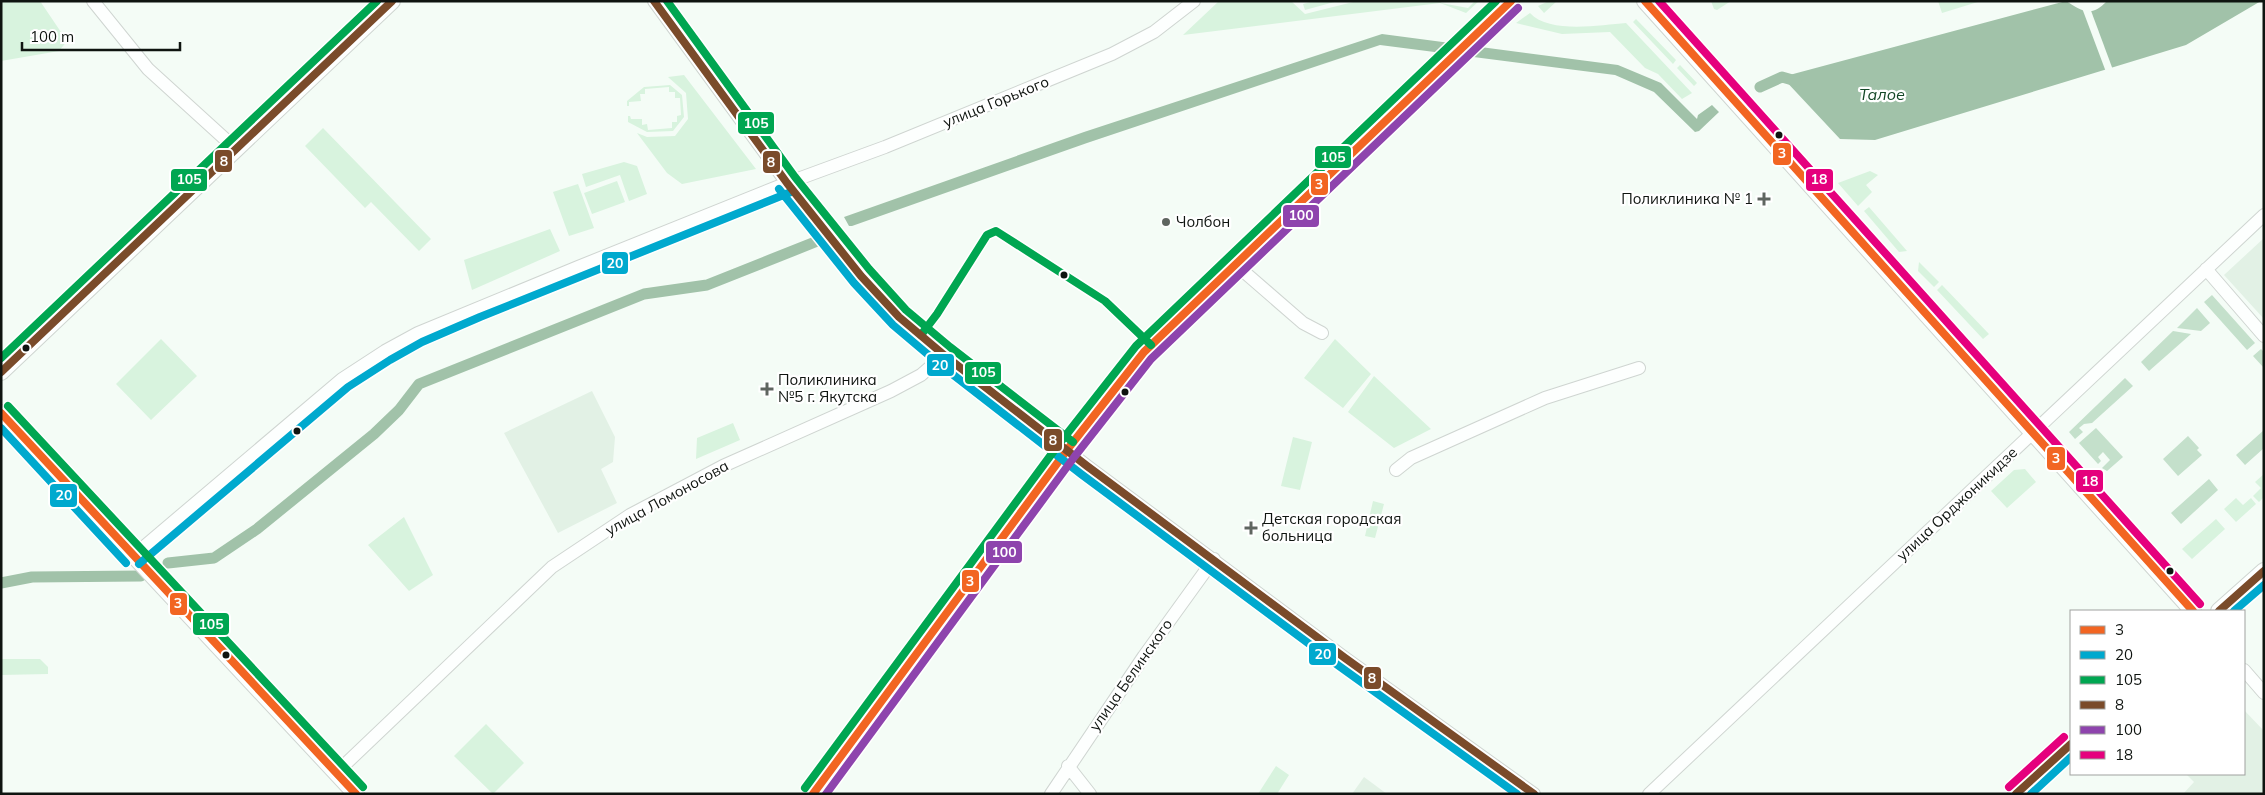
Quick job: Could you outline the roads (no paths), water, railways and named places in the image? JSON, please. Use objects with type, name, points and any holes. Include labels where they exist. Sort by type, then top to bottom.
[{"type":"main road","points":[[1,372],[392,1]]},
{"type":"main road","points":[[813,794],[1067,450],[1144,352],[1511,1]]},
{"type":"main road","points":[[1645,1],[2192,610]]},
{"type":"main road","points":[[1,413],[356,794]]},
{"type":"main road","points":[[2220,610],[2264,571]]},
{"type":"main road","points":[[2016,794],[2070,745]]},
{"type":"street","points":[[93,1],[148,69],[236,149]]},
{"type":"street","points":[[654,1],[787,183],[861,276],[899,317],[1067,450],[1214,558],[1345,658],[1534,794]]},
{"type":"street","name":"улица Горького","points":[[133,556],[342,379],[385,351],[418,333],[787,183],[885,147],[1112,54],[1154,32],[1194,1]]},
{"type":"street","name":"улица Орджоникидзе","points":[[1650,794],[2264,215]]},
{"type":"street","points":[[1235,264],[1303,323],[1322,333]]},
{"type":"street","points":[[2206,269],[2264,336]]},
{"type":"street","name":"улица Ломоносова","points":[[336,773],[552,567],[630,515],[723,466],[891,391],[921,375],[944,354]]},
{"type":"street","points":[[1396,470],[1411,458],[1545,398],[1639,368]]},
{"type":"street","name":"улица Белинского","points":[[1051,794],[1068,766],[1214,558]]},
{"type":"street","points":[[2245,671],[2264,692]]},
{"type":"street","points":[[1068,766],[1090,794]]},
{"type":"water","name":"Талое","points":[[2066,1],[2082,10],[2091,11],[2096,10],[2107,1],[2261,1],[2186,45],[1875,140],[1840,139],[1782,77]]},
{"type":"water","points":[[1382,34],[1618,65],[1661,83],[1697,119],[1698,115],[1712,105],[1719,112],[1699,131],[1695,132],[1654,92],[1615,75],[1380,45],[1087,143],[852,226],[849,226],[844,217],[1084,132]]},
{"type":"waterway","points":[[1760,87],[1782,77],[1796,81]]},
{"type":"waterway","points":[[168,563],[214,558],[257,529],[374,434],[399,410],[419,384],[644,294],[707,285],[820,240]]},
{"type":"waterway","points":[[1,583],[32,577],[141,576]]},
{"type":"place","name":"Поликлиника № 1","points":[[1764,199]]},
{"type":"place","name":"Чолбон","points":[[1166,222]]},
{"type":"place","name":"Поликлиника №5 г. Якутска","points":[[767,389]]},
{"type":"place","name":"Детская городская больница","points":[[1251,528]]}]
